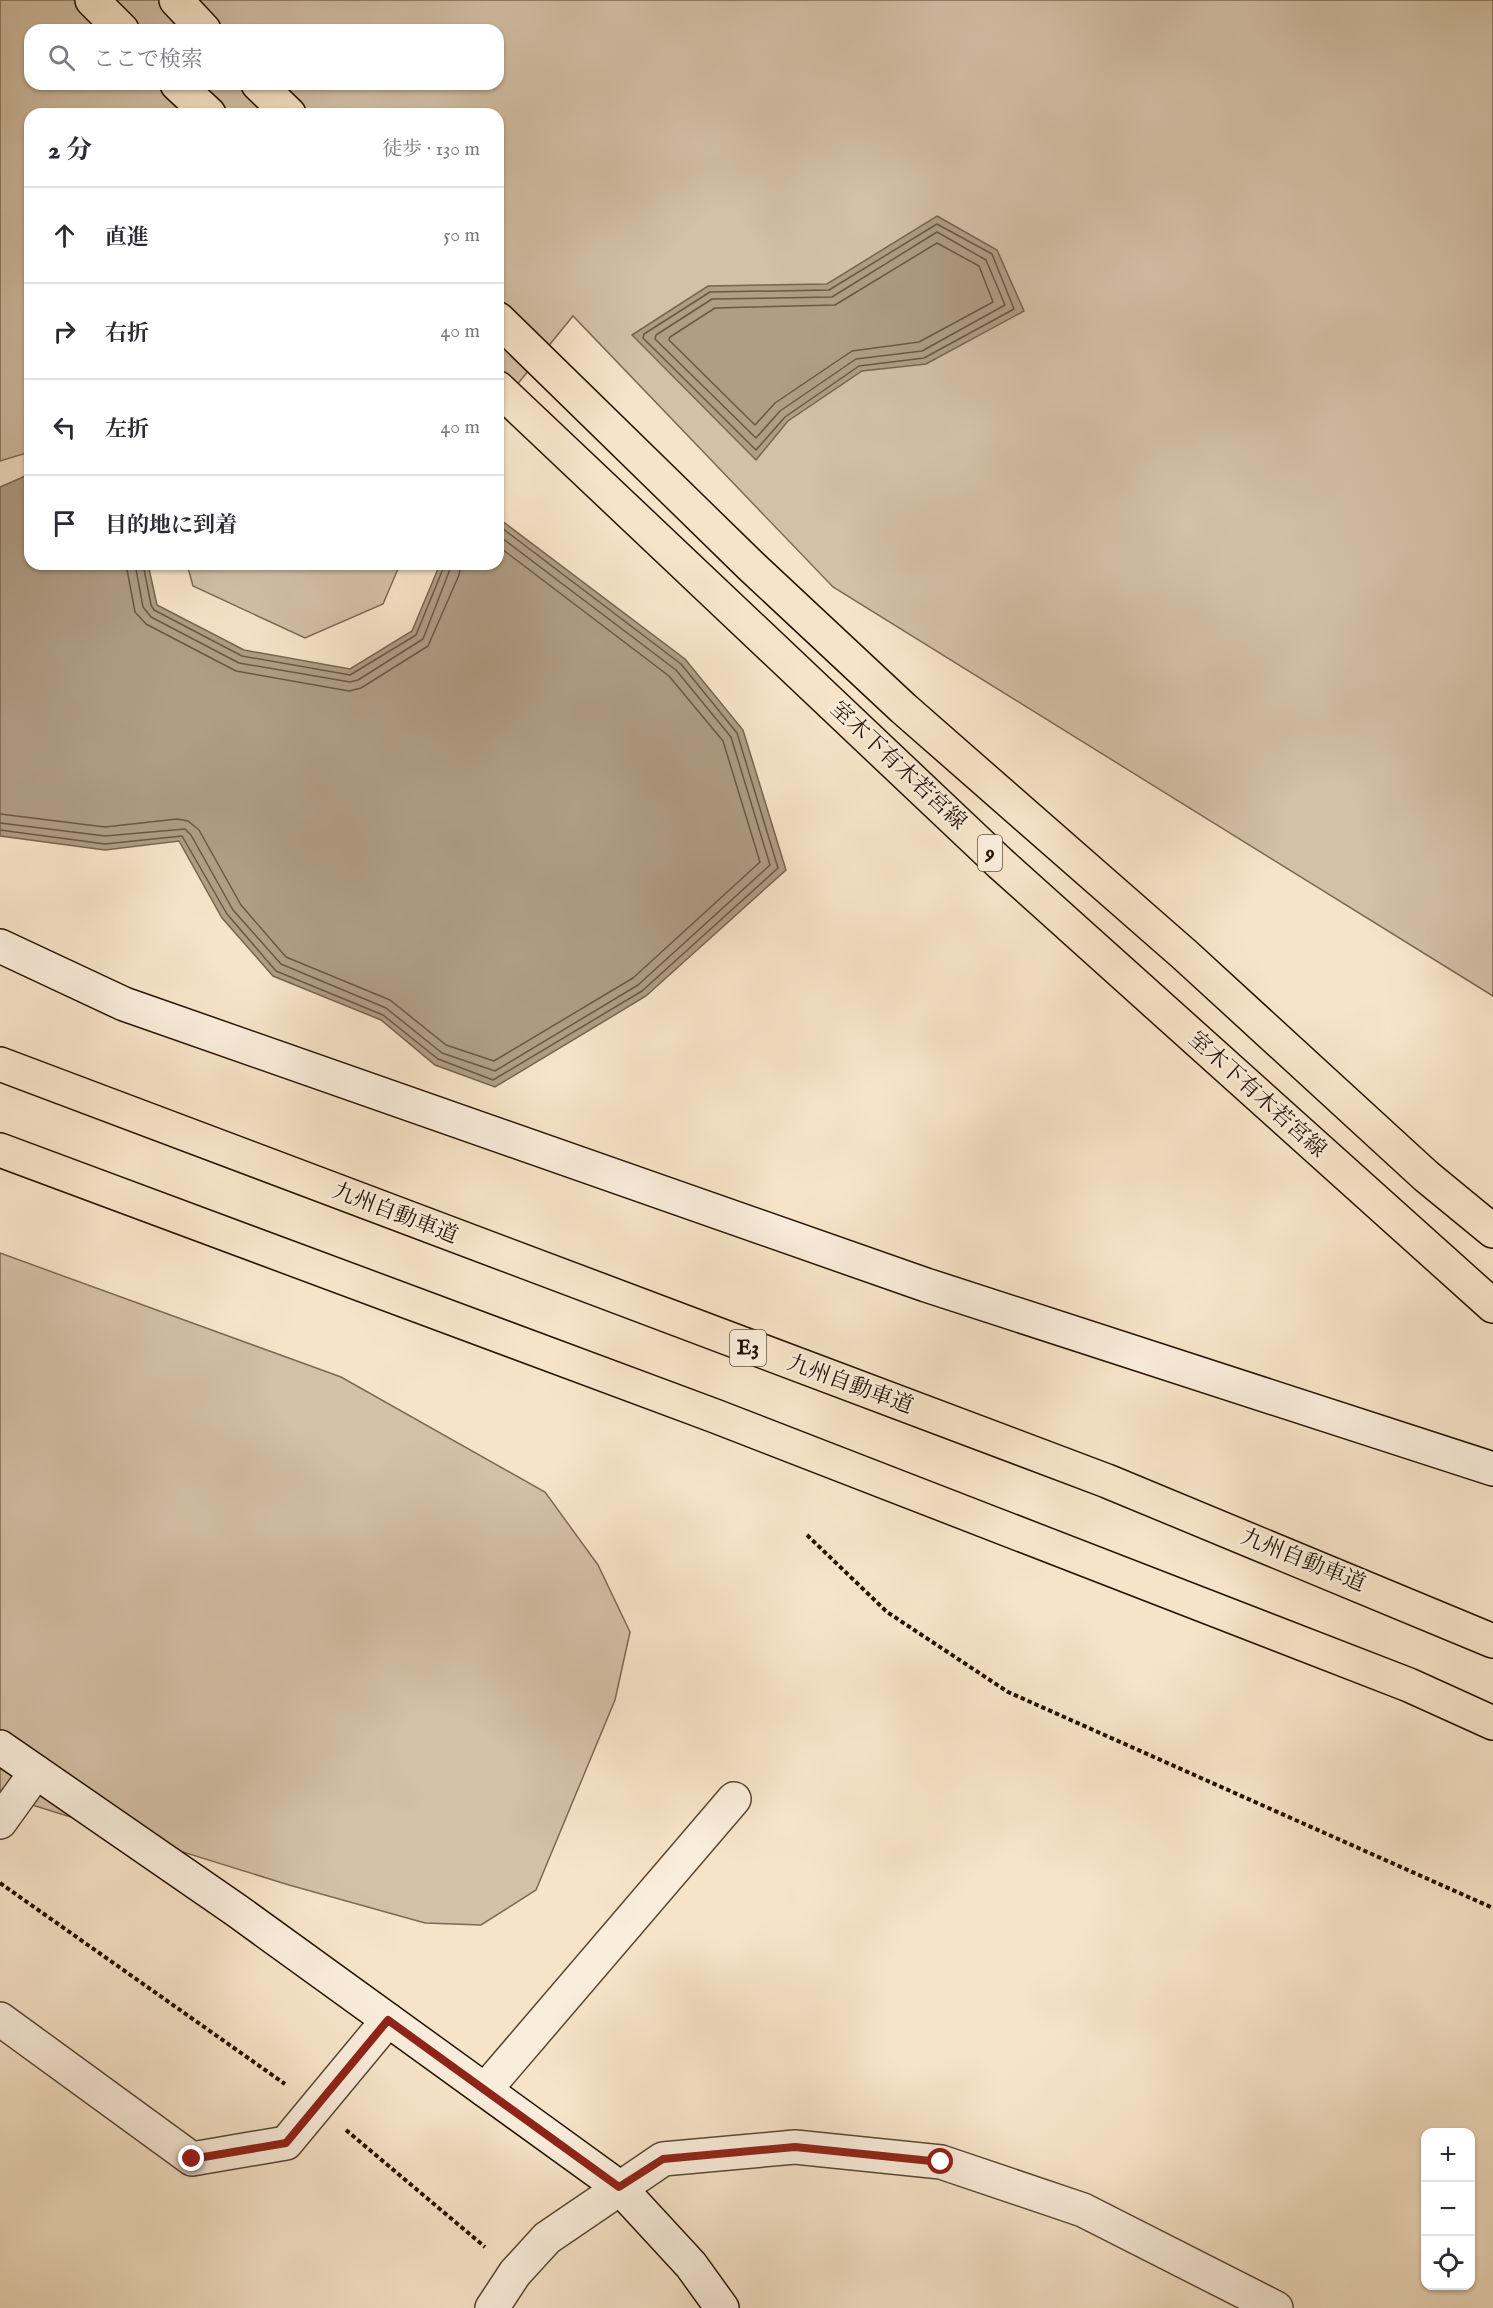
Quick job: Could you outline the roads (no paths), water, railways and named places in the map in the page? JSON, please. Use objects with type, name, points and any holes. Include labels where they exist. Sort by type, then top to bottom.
[{"type":"main road","points":[[92,0],[116,24]]},
{"type":"main road","points":[[176,0],[198,24]]},
{"type":"main road","points":[[183,90],[203,108]]},
{"type":"main road","points":[[264,90],[283,108]]},
{"type":"main road","name":"室木下有木若宮線","points":[[504,325],[751,566],[903,708],[1185,955],[1426,1176],[1493,1231]]},
{"type":"main road","name":"室木下有木若宮線","points":[[504,394],[1000,863],[1493,1306]]},
{"type":"main road","name":"九州自動車道","points":[[0,1064],[1107,1481],[1439,1616],[1493,1641]]},
{"type":"main road","points":[[0,1150],[715,1416],[1409,1685],[1493,1723]]},
{"type":"street","points":[[0,946],[124,1004],[926,1285],[1493,1469]]},
{"type":"street","points":[[0,1747],[236,1910],[619,2187],[691,2265],[722,2308]]},
{"type":"street","points":[[0,1822],[36,1772]]},
{"type":"street","points":[[485,2090],[734,1799]]},
{"type":"street","points":[[0,2019],[192,2159],[286,2143],[388,2020]]},
{"type":"street","points":[[492,2308],[515,2273],[547,2238],[663,2159],[795,2147],[941,2162],[1083,2210],[1276,2308]]},
{"type":"water","points":[[937,216],[997,250],[1024,311],[926,364],[862,371],[788,421],[756,460],[632,335],[708,286],[827,284]]},
{"type":"water","points":[[24,477],[24,570],[149,570],[157,605],[244,650],[350,669],[412,631],[437,570],[504,570],[504,523],[685,659],[743,730],[786,870],[646,996],[495,1087],[435,1065],[381,1020],[273,976],[222,918],[179,841],[105,850],[0,836],[0,487]]}]
